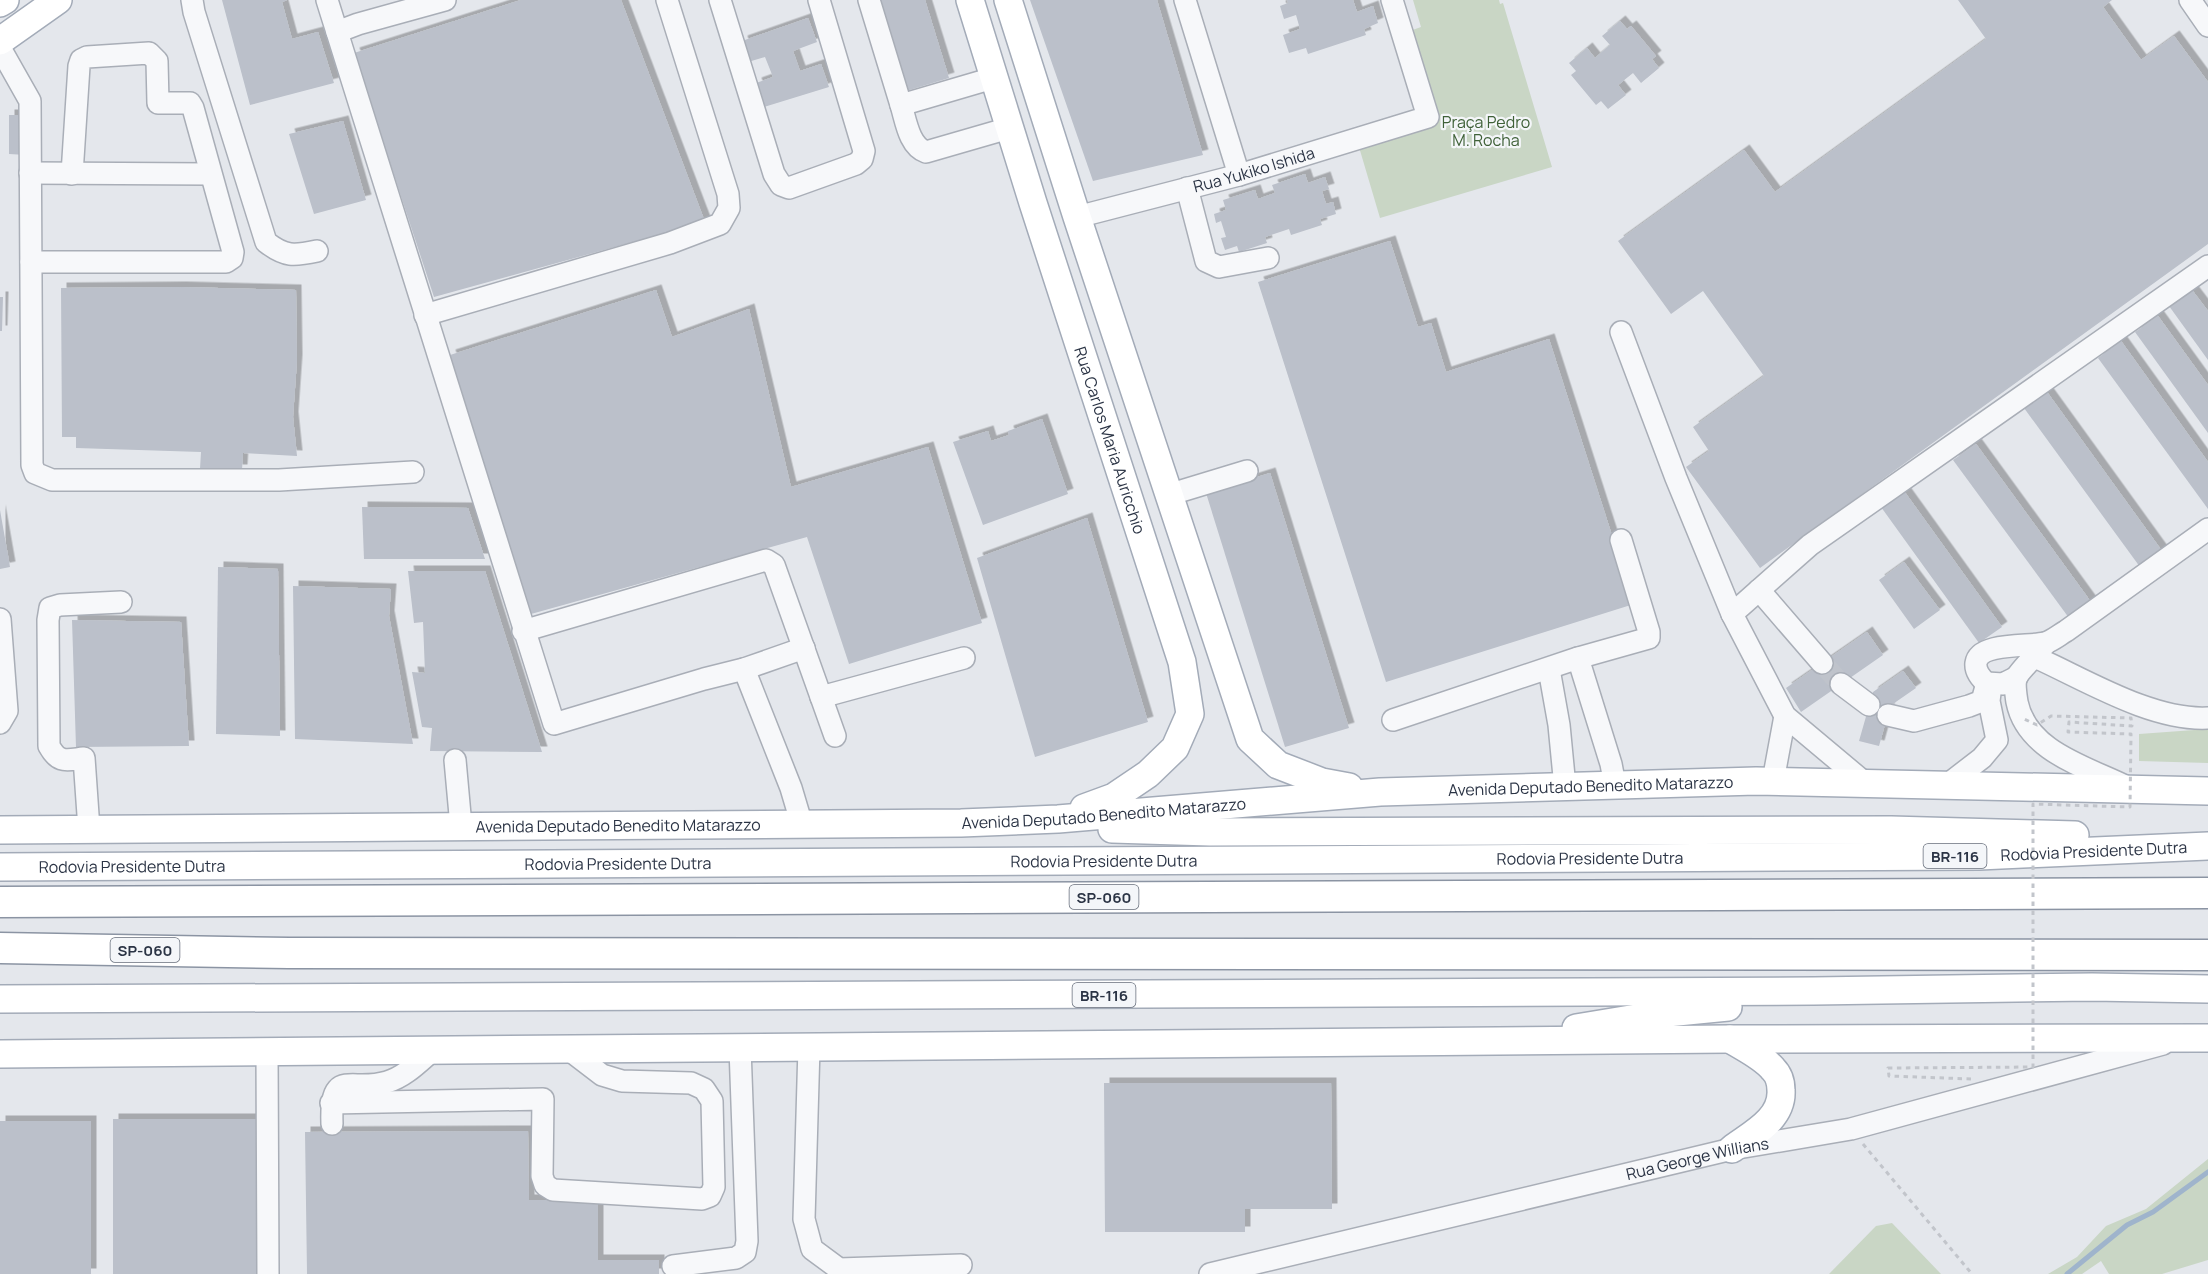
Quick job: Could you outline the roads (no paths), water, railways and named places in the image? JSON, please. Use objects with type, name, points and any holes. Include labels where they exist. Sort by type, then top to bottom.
[{"type":"highway","name":"SP-060","points":[[0,902],[2208,893]]},
{"type":"highway","name":"SP-060","points":[[0,948],[289,953],[2208,955]]},
{"type":"main road","points":[[0,3],[5,0]]},
{"type":"main road","points":[[0,41],[58,0]]},
{"type":"main road","name":"Rua Carlos Maria Auricchio","points":[[970,0],[1033,203],[1182,662],[1190,714],[1175,748],[1148,774],[1114,797],[1058,819]]},
{"type":"main road","points":[[1008,0],[1168,495],[1250,739],[1278,765],[1322,782],[1380,792]]},
{"type":"main road","points":[[1033,203],[1077,217]]},
{"type":"main road","name":"Avenida Deputado Benedito Matarazzo","points":[[0,830],[961,823],[1058,819],[1380,792],[1773,781],[2208,790]]},
{"type":"main road","points":[[961,823],[1210,832],[1891,830],[2208,839]]},
{"type":"main road","name":"Rodovia Presidente Dutra","points":[[0,867],[1979,856],[2208,846]]},
{"type":"main road","name":"BR-116","points":[[0,999],[1886,990],[2092,987],[2208,989]]},
{"type":"main road","points":[[1520,1041],[1586,1026],[1667,1013],[1822,999],[1886,990]]},
{"type":"main road","points":[[1730,1039],[1773,1068],[1781,1083],[1782,1096],[1773,1116],[1765,1125],[1732,1149]]},
{"type":"main road","points":[[0,1054],[1730,1039],[2195,1039]]},
{"type":"street","points":[[327,0],[554,724],[744,669],[804,648]]},
{"type":"street","points":[[337,32],[445,0]]},
{"type":"street","points":[[425,315],[670,243],[720,224],[729,208],[728,194],[667,0]]},
{"type":"street","points":[[720,0],[774,174],[781,185],[789,188],[856,164],[862,159],[864,151],[819,0]]},
{"type":"street","points":[[869,0],[914,145],[919,150],[926,152],[1009,128]]},
{"type":"street","points":[[1185,0],[1239,175]]},
{"type":"street","name":"Rua Yukiko Ishida","points":[[1077,217],[1239,175],[1428,117],[1392,0]]},
{"type":"street","points":[[2190,0],[2208,26]]},
{"type":"street","points":[[190,4],[266,242],[278,251],[295,256],[317,251]]},
{"type":"street","points":[[0,48],[30,101],[32,465],[35,473],[52,480],[279,480],[413,472]]},
{"type":"street","points":[[31,262],[226,262],[232,258],[193,108],[190,103],[158,103],[157,61],[149,53],[87,57],[81,60],[72,174]]},
{"type":"street","points":[[901,105],[993,78]]},
{"type":"street","points":[[30,172],[210,174]]},
{"type":"street","points":[[1187,188],[1206,261],[1219,267],[1268,258]]},
{"type":"street","points":[[1732,614],[1810,545],[2208,266]]},
{"type":"street","points":[[1622,332],[1676,478],[1732,614],[1785,716],[1865,783]]},
{"type":"street","points":[[1168,495],[1247,471]]},
{"type":"street","points":[[2130,789],[2053,751],[2036,739],[2022,718],[2015,692],[2017,677],[2036,648],[2066,631],[2208,529]]},
{"type":"street","points":[[1393,720],[1578,658],[1648,638],[1649,632],[1621,540]]},
{"type":"street","points":[[524,631],[766,561],[774,565],[835,736]]},
{"type":"street","points":[[1759,590],[1822,663]]},
{"type":"street","points":[[89,828],[84,758],[63,760],[54,756],[49,746],[48,620],[50,608],[60,605],[121,602]]},
{"type":"street","points":[[0,619],[6,711],[0,723]]},
{"type":"street","points":[[1947,785],[1982,759],[1996,741],[1989,700],[1989,684],[1977,671],[1976,664],[1983,652],[1997,648],[2036,648],[2146,708],[2190,719],[2208,718]]},
{"type":"street","points":[[821,698],[964,658]]},
{"type":"street","points":[[1578,658],[1611,764],[1615,785]]},
{"type":"street","points":[[744,669],[791,788],[802,825]]},
{"type":"street","points":[[1549,669],[1559,725],[1564,787]]},
{"type":"street","points":[[1989,684],[2003,684],[2017,677]]},
{"type":"street","points":[[1841,684],[1879,710],[1914,721],[1982,701],[1989,684]]},
{"type":"street","points":[[1773,781],[1785,716]]},
{"type":"street","points":[[455,760],[461,826]]},
{"type":"street","name":"Rua George Willians","points":[[1210,1274],[1732,1149],[1851,1129],[2195,1039]]},
{"type":"street","points":[[809,1047],[804,1219],[812,1249],[838,1269],[961,1265]]},
{"type":"street","points":[[673,1266],[736,1258],[745,1252],[747,1241],[740,1048]]},
{"type":"street","points":[[433,1050],[401,1076],[389,1082],[344,1084],[334,1093],[331,1114],[543,1099],[542,1176],[545,1185],[553,1190],[702,1199],[710,1196],[714,1187],[712,1101],[704,1089],[691,1083],[622,1081],[602,1075],[568,1049]]},
{"type":"street","points":[[267,1052],[268,1274]]},
{"type":"waterway","points":[[2067,1274],[2127,1225],[2153,1212],[2208,1172]]},
{"type":"tunnel","points":[[1822,663],[1841,684]]},
{"type":"park label","name":"Praça Pedro M. Rocha","points":[[1486,131]]}]
